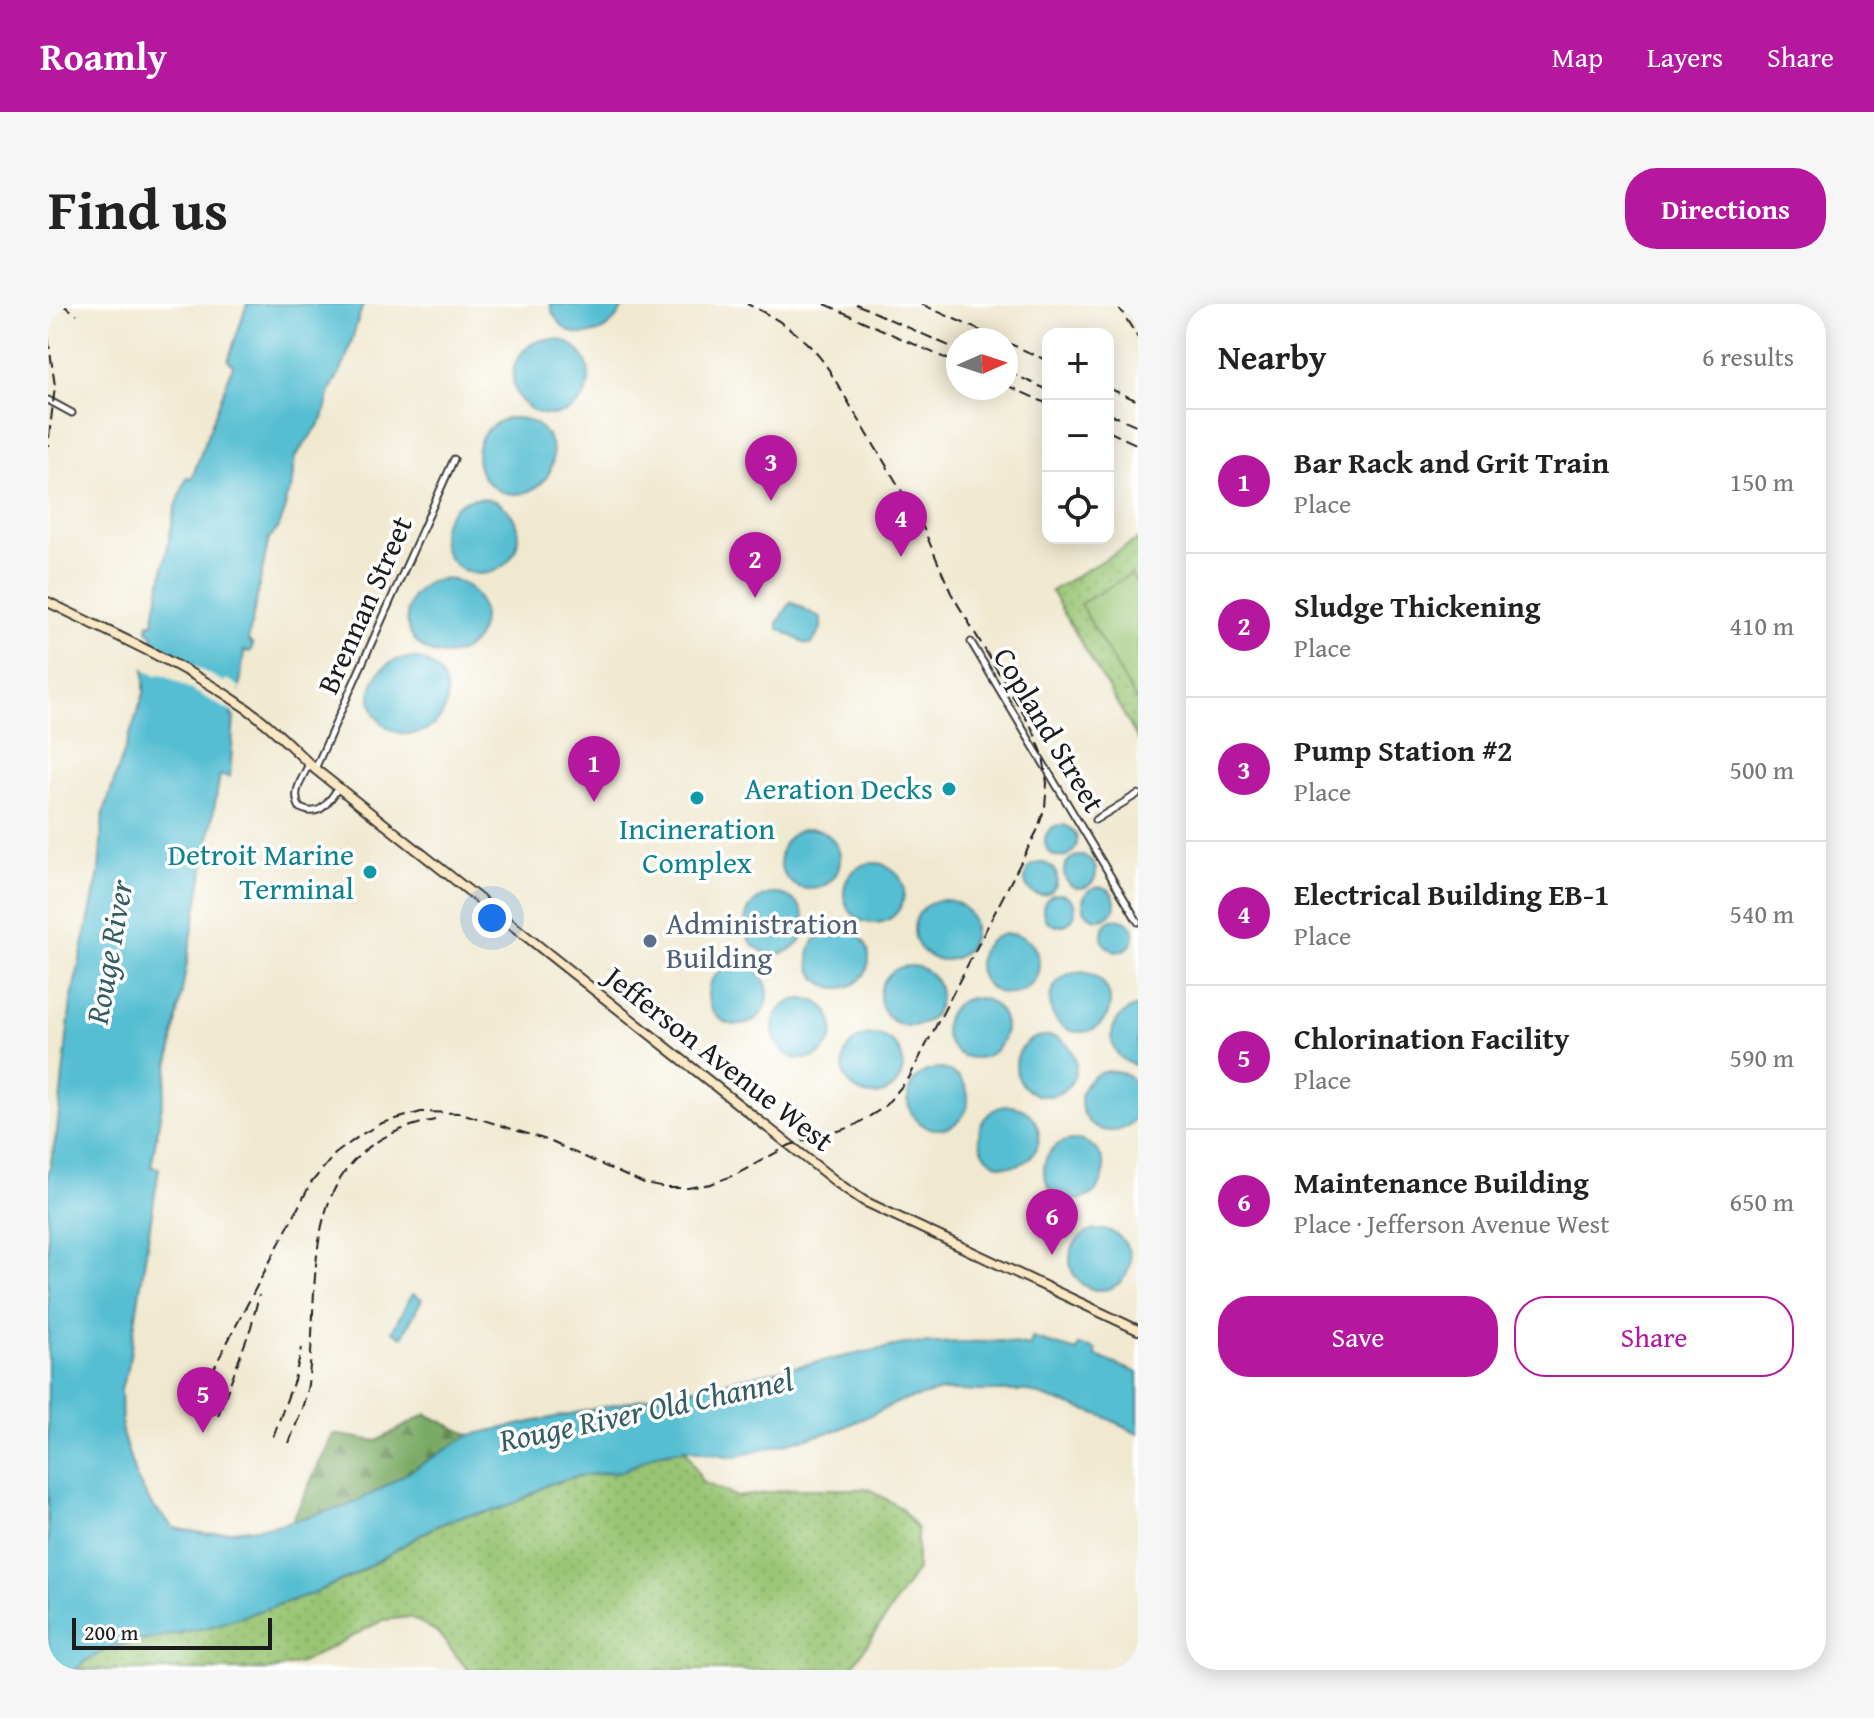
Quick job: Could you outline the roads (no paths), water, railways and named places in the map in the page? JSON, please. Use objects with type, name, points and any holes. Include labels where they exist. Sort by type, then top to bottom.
[{"type":"main road","name":"Jefferson Avenue West","points":[[48,602],[240,703],[312,766],[864,1201],[1138,1330]]},
{"type":"street","points":[[1129,304],[1138,314]]},
{"type":"street","points":[[48,400],[72,413]]},
{"type":"street","name":"Brennan Street","points":[[339,787],[326,805],[314,812],[300,808],[295,800],[296,792],[312,766],[454,459]]},
{"type":"street","name":"Copland Street","points":[[971,642],[1138,922]]},
{"type":"street","points":[[1095,820],[1137,796]]},
{"type":"water","name":"Rouge River","points":[[247,304],[363,304],[345,362],[330,391],[323,419],[295,457],[285,511],[278,529],[269,538],[248,640],[253,645],[250,652],[244,651],[240,687],[231,716],[234,717],[230,777],[220,775],[151,1167],[159,1168],[128,1368],[121,1388],[122,1433],[136,1477],[151,1504],[174,1528],[208,1534],[273,1526],[347,1506],[470,1435],[904,1344],[1002,1341],[1030,1346],[1032,1338],[1077,1351],[1079,1345],[1096,1350],[1096,1356],[1138,1373],[1138,1434],[1103,1416],[1027,1391],[942,1391],[901,1401],[838,1430],[734,1457],[686,1449],[656,1454],[623,1471],[578,1476],[549,1484],[494,1511],[462,1516],[434,1527],[352,1576],[311,1594],[213,1626],[111,1647],[85,1661],[76,1670],[48,1670],[48,1176],[57,1131],[71,1001],[99,873],[103,814],[144,693],[144,670],[153,635],[147,630],[148,623],[153,623],[175,509],[187,477],[192,478],[233,365],[228,361]]},
{"type":"water","points":[[550,304],[624,304],[608,326],[586,334],[574,333],[564,327],[555,318]]},
{"type":"water","points":[[551,339],[565,342],[578,350],[586,363],[589,377],[586,391],[578,404],[565,412],[551,415],[537,412],[524,404],[516,391],[513,377],[516,363],[524,350],[537,342]]},
{"type":"water","points":[[515,418],[529,421],[542,429],[550,442],[553,456],[550,470],[542,483],[529,491],[515,494],[501,491],[488,483],[480,470],[477,456],[480,442],[488,429],[501,421]]},
{"type":"water","points":[[480,498],[494,501],[507,509],[515,522],[518,536],[515,550],[507,563],[494,571],[480,574],[466,571],[453,563],[445,550],[442,536],[445,522],[453,509],[466,501]]},
{"type":"water","points":[[445,579],[459,582],[472,590],[480,603],[483,617],[480,631],[472,644],[459,652],[445,655],[431,652],[418,644],[410,631],[407,617],[410,603],[418,590],[431,582]]},
{"type":"water","points":[[791,602],[821,618],[821,629],[812,644],[806,644],[778,628],[778,622]]},
{"type":"water","points":[[409,658],[423,661],[436,669],[444,682],[447,696],[444,710],[436,723],[423,731],[409,734],[395,731],[382,723],[374,710],[371,696],[374,682],[382,669],[395,661]]},
{"type":"water","points":[[1061,825],[1072,830],[1077,841],[1072,852],[1061,857],[1050,852],[1045,841],[1050,830]]},
{"type":"water","points":[[810,829],[822,831],[831,838],[838,847],[838,871],[831,880],[822,887],[810,889],[798,887],[789,880],[782,871],[780,859],[782,847],[789,838],[798,831]]},
{"type":"water","points":[[1080,856],[1091,861],[1096,872],[1091,883],[1080,888],[1069,883],[1064,872],[1069,861]]},
{"type":"water","points":[[874,863],[886,865],[895,872],[902,881],[902,905],[895,914],[886,921],[874,923],[862,921],[853,914],[846,905],[844,893],[846,881],[853,872],[862,865]]},
{"type":"water","points":[[1041,863],[1052,868],[1057,879],[1052,890],[1041,895],[1030,890],[1025,879],[1030,868]]},
{"type":"water","points":[[1099,887],[1110,892],[1115,903],[1110,914],[1099,919],[1088,914],[1083,903],[1088,892]]},
{"type":"water","points":[[775,894],[787,896],[796,903],[803,912],[803,936],[796,945],[787,952],[775,954],[763,952],[754,945],[747,936],[745,924],[747,912],[754,903],[763,896]]},
{"type":"water","points":[[1059,894],[1070,899],[1075,910],[1070,921],[1059,926],[1048,921],[1043,910],[1048,899]]},
{"type":"water","points":[[944,900],[956,902],[965,909],[972,918],[972,942],[965,951],[956,958],[944,960],[932,958],[923,951],[916,942],[914,930],[916,918],[923,909],[932,902]]},
{"type":"water","points":[[1118,919],[1129,924],[1134,935],[1129,946],[1118,951],[1107,946],[1102,935],[1107,924]]},
{"type":"water","points":[[839,928],[851,930],[860,937],[867,946],[867,970],[860,979],[851,986],[839,988],[827,986],[818,979],[811,970],[809,958],[811,946],[818,937],[827,930]]},
{"type":"water","points":[[1009,934],[1021,936],[1030,943],[1037,952],[1037,976],[1030,985],[1021,992],[1009,994],[997,992],[988,985],[981,976],[979,964],[981,952],[988,943],[997,936]]},
{"type":"water","points":[[738,965],[750,967],[759,974],[766,983],[766,1007],[759,1016],[750,1023],[738,1025],[726,1023],[717,1016],[710,1007],[708,995],[710,983],[717,974],[726,967]]},
{"type":"water","points":[[910,966],[922,968],[931,975],[938,984],[938,1008],[931,1017],[922,1024],[910,1026],[898,1024],[889,1017],[882,1008],[880,996],[882,984],[889,975],[898,968]]},
{"type":"water","points":[[1080,972],[1092,974],[1101,981],[1108,990],[1108,1014],[1101,1023],[1092,1030],[1080,1032],[1068,1030],[1059,1023],[1052,1014],[1050,1002],[1052,990],[1059,981],[1068,974]]},
{"type":"water","points":[[975,998],[987,1000],[996,1007],[1003,1016],[1003,1040],[996,1049],[987,1056],[975,1058],[963,1056],[954,1049],[947,1040],[945,1028],[947,1016],[954,1007],[963,1000]]},
{"type":"water","points":[[803,999],[815,1001],[824,1008],[831,1017],[831,1041],[824,1050],[815,1057],[803,1059],[791,1057],[782,1050],[775,1041],[773,1029],[775,1017],[782,1008],[791,1001]]},
{"type":"water","points":[[1138,1006],[1138,1066],[1118,1055],[1112,1037],[1119,1018]]},
{"type":"water","points":[[873,1035],[885,1037],[894,1044],[901,1053],[901,1077],[894,1086],[885,1093],[873,1095],[861,1093],[852,1086],[845,1077],[843,1065],[845,1053],[852,1044],[861,1037]]},
{"type":"water","points":[[1046,1036],[1058,1038],[1067,1045],[1074,1054],[1074,1078],[1067,1087],[1058,1094],[1046,1096],[1034,1094],[1025,1087],[1018,1078],[1016,1066],[1018,1054],[1025,1045],[1034,1038]]},
{"type":"water","points":[[938,1069],[950,1071],[959,1078],[966,1087],[966,1111],[959,1120],[950,1127],[938,1129],[926,1127],[917,1120],[910,1111],[908,1099],[910,1087],[917,1078],[926,1071]]},
{"type":"water","points":[[1111,1071],[1122,1073],[1132,1080],[1139,1090],[1139,1112],[1132,1122],[1122,1129],[1111,1131],[1100,1129],[1090,1122],[1083,1112],[1081,1101],[1083,1090],[1090,1080],[1100,1073]]},
{"type":"water","points":[[1009,1106],[1021,1108],[1030,1115],[1037,1124],[1037,1148],[1030,1157],[1021,1164],[1009,1166],[997,1164],[988,1157],[981,1148],[979,1136],[981,1124],[988,1115],[997,1108]]},
{"type":"water","points":[[1074,1140],[1086,1142],[1095,1149],[1102,1158],[1102,1182],[1095,1191],[1086,1198],[1074,1200],[1062,1198],[1053,1191],[1046,1182],[1044,1170],[1046,1158],[1053,1149],[1062,1142]]},
{"type":"water","points":[[1100,1230],[1112,1232],[1121,1239],[1128,1248],[1128,1272],[1121,1281],[1112,1288],[1100,1290],[1088,1288],[1079,1281],[1072,1272],[1070,1260],[1072,1248],[1079,1239],[1088,1232]]},
{"type":"water","points":[[412,1294],[422,1299],[402,1337],[392,1331]]},
{"type":"railway","points":[[61,304],[77,314]]},
{"type":"railway","points":[[197,1408],[217,1362],[311,1183],[335,1154],[382,1123],[421,1112],[461,1113],[547,1140],[644,1184],[688,1188],[711,1184],[737,1174],[790,1145],[852,1127],[883,1108],[909,1078],[1037,831],[1045,807],[1047,783],[1043,755],[1033,730],[951,593],[922,525],[821,359],[793,331],[747,304]]},
{"type":"railway","points":[[825,304],[946,359]]},
{"type":"railway","points":[[856,304],[946,345]]},
{"type":"railway","points":[[921,304],[974,328]]},
{"type":"railway","points":[[1117,304],[1138,338]]},
{"type":"railway","points":[[48,337],[55,386],[48,446]]},
{"type":"railway","points":[[1018,347],[1042,358]]},
{"type":"railway","points":[[1018,376],[1042,387]]},
{"type":"railway","points":[[1018,390],[1042,401]]},
{"type":"railway","points":[[1114,391],[1138,401]]},
{"type":"railway","points":[[1114,416],[1138,426]]},
{"type":"railway","points":[[1114,434],[1138,445]]},
{"type":"railway","points":[[289,1443],[308,1384],[316,1261],[323,1222],[335,1188],[356,1158],[389,1135],[435,1120]]},
{"type":"railway","points":[[218,1416],[251,1327],[259,1295]]},
{"type":"railway","points":[[273,1437],[302,1348]]},
{"type":"place","name":"Pump Station #2","points":[[771,501]]},
{"type":"place","name":"Electrical Building EB-1","points":[[901,557]]},
{"type":"place","name":"Sludge Thickening","points":[[755,598]]},
{"type":"place","name":"Aeration Decks","points":[[949,789]]},
{"type":"place","name":"Incineration Complex","points":[[697,798]]},
{"type":"place","name":"Bar Rack and Grit Train","points":[[594,802]]},
{"type":"place","name":"Detroit Marine Terminal","points":[[370,872]]},
{"type":"place","name":"Administration Building","points":[[650,941]]},
{"type":"place","name":"Maintenance Building","points":[[1052,1255]]},
{"type":"place","name":"Chlorination Facility","points":[[203,1433]]},
{"type":"water label","name":"Rouge River Old Channel","points":[[646,1410]]}]
